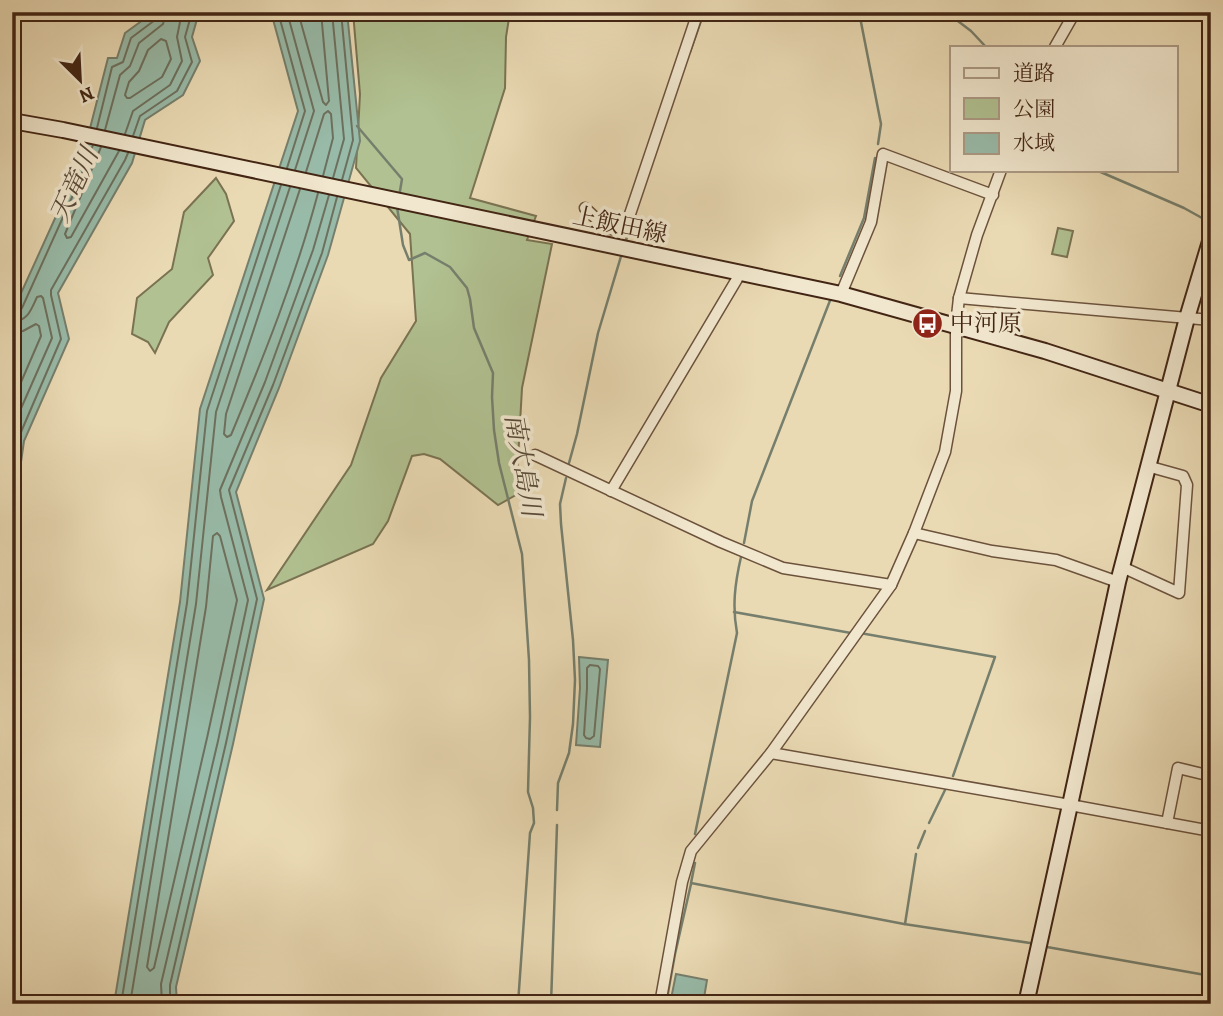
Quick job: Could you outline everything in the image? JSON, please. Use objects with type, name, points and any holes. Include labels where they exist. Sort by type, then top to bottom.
[{"type":"main road","name":"上飯田線","points":[[12,121],[841,294],[1045,351],[1211,404]]},
{"type":"main road","points":[[1026,1004],[1118,582],[1187,317],[1211,238]]},
{"type":"street","points":[[585,208],[606,228],[617,230],[628,220],[698,12]]},
{"type":"street","points":[[1056,46],[1075,12]]},
{"type":"street","points":[[841,294],[871,222],[883,154],[993,195]]},
{"type":"street","points":[[660,1004],[682,881],[691,851],[771,753],[891,585],[914,533],[945,452],[956,391],[956,325],[960,298],[977,235],[1001,172]]},
{"type":"street","points":[[611,491],[737,279]]},
{"type":"street","points":[[960,298],[1211,320]]},
{"type":"street","points":[[535,455],[783,568],[891,585]]},
{"type":"street","points":[[1122,567],[1179,593],[1187,485],[1183,476],[1147,466]]},
{"type":"street","points":[[914,533],[992,551],[1056,561],[1118,582]]},
{"type":"street","points":[[771,753],[1211,831]]},
{"type":"street","points":[[1167,823],[1178,768],[1211,776]]},
{"type":"green space","points":[[353,12],[510,12],[506,37],[505,88],[470,198],[536,216],[527,240],[552,244],[522,388],[516,495],[498,505],[440,459],[424,454],[412,456],[388,521],[373,544],[267,590],[351,465],[381,378],[416,321],[410,234],[356,168],[360,94]]},
{"type":"green space","points":[[216,178],[226,194],[234,221],[208,258],[213,275],[169,322],[155,353],[148,342],[132,334],[137,298],[172,269],[184,212]]},
{"type":"green space","points":[[1058,228],[1073,231],[1067,257],[1052,254]]},
{"type":"water","name":"天竜川","points":[[154,12],[199,12],[192,37],[200,61],[183,95],[145,120],[132,163],[58,293],[69,339],[24,441],[12,525],[12,313],[86,144],[108,58],[117,58],[125,33]]},
{"type":"water","points":[[271,12],[347,12],[360,141],[328,255],[279,388],[236,492],[264,599],[176,987],[177,1004],[114,1004],[180,602],[200,409],[298,111]]},
{"type":"water","points":[[579,657],[608,660],[600,747],[576,745]]},
{"type":"water","points":[[676,974],[707,980],[703,1004],[670,1004]]},
{"type":"waterway","points":[[690,52],[704,12]]},
{"type":"waterway","points":[[859,12],[881,124],[878,144]]},
{"type":"waterway","points":[[946,12],[985,46]]},
{"type":"waterway","name":"南大島川","points":[[357,126],[402,179],[399,197]]},
{"type":"waterway","points":[[840,276],[864,218],[875,158]]},
{"type":"waterway","points":[[1101,172],[1184,208],[1211,223]]},
{"type":"waterway","name":"南大島川","points":[[397,207],[403,245],[409,260],[425,253],[450,267],[467,288],[474,328],[493,373],[494,430],[499,463],[522,554],[529,660],[528,792],[534,823],[530,833],[518,1004]]},
{"type":"waterway","points":[[625,243],[633,219]]},
{"type":"waterway","points":[[569,463],[598,333],[622,253]]},
{"type":"waterway","points":[[744,543],[752,501],[831,298]]},
{"type":"waterway","points":[[557,810],[558,783],[569,753],[575,680],[560,504],[566,478]]},
{"type":"waterway","points":[[695,834],[737,633],[735,595],[741,557]]},
{"type":"waterway","points":[[734,612],[851,633]]},
{"type":"waterway","points":[[860,633],[995,657],[953,776]]},
{"type":"waterway","points":[[929,823],[946,788]]},
{"type":"waterway","points":[[551,1004],[557,825]]},
{"type":"waterway","points":[[918,848],[925,831]]},
{"type":"waterway","points":[[905,924],[916,854]]},
{"type":"waterway","points":[[695,863],[691,883],[904,924],[1030,943]]},
{"type":"waterway","points":[[666,1004],[691,884]]},
{"type":"waterway","points":[[1047,947],[1211,976]]},
{"type":"place","name":"中河原","points":[[927,323]]}]
